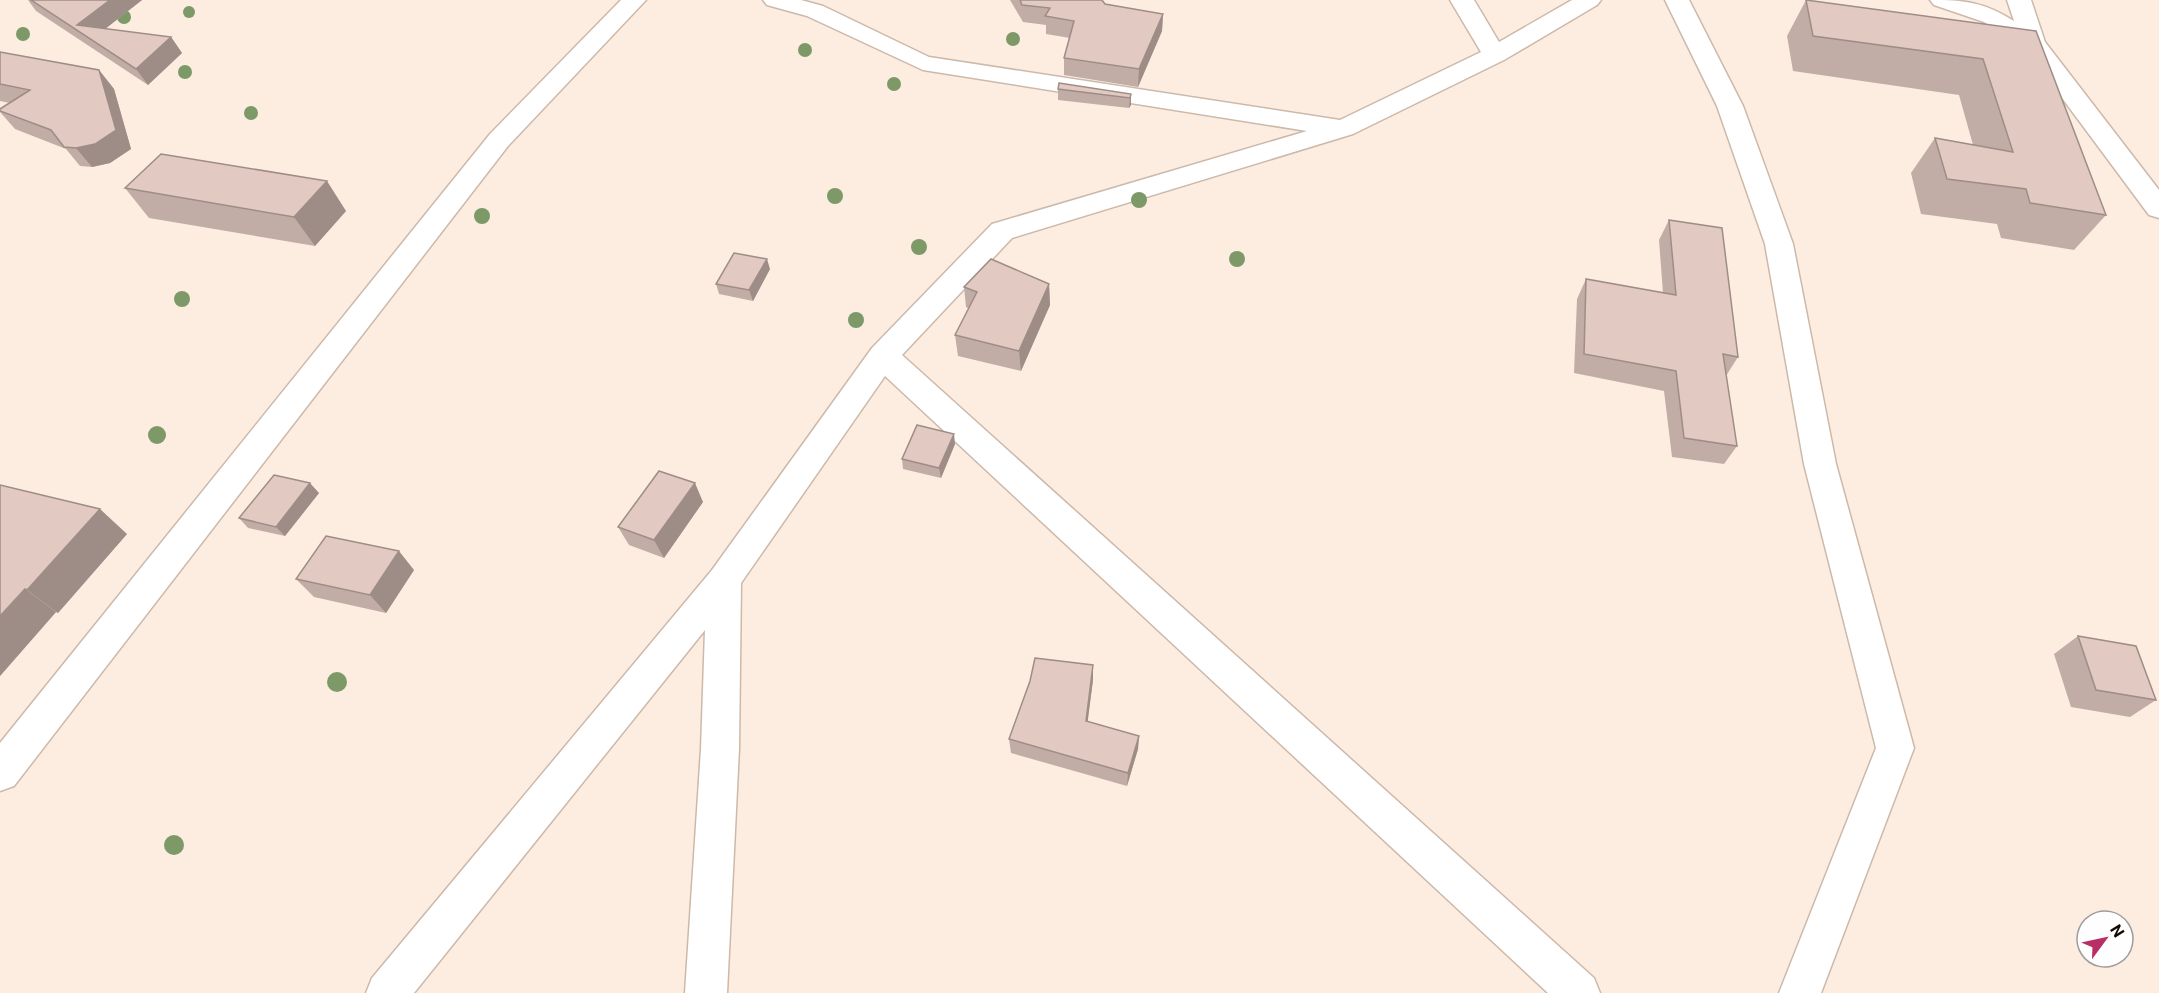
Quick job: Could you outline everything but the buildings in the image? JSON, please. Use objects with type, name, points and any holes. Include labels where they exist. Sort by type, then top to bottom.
[{"type":"street","points":[[0,773],[499,140],[634,0]]},
{"type":"street","points":[[775,0],[815,11],[923,63],[1344,128]]},
{"type":"street","points":[[1462,0],[1495,55]]},
{"type":"street","points":[[387,993],[724,580],[883,356],[1002,231],[1344,128],[1495,55],[1589,0]]},
{"type":"street","points":[[1677,0],[1730,106],[1779,244],[1820,464],[1895,748],[1800,993]]},
{"type":"street","points":[[1942,0],[1992,17],[2033,43]]},
{"type":"street","points":[[2019,0],[2033,43],[2159,209]]},
{"type":"street","points":[[883,356],[1579,993]]},
{"type":"street","points":[[706,993],[720,750],[724,580]]}]
